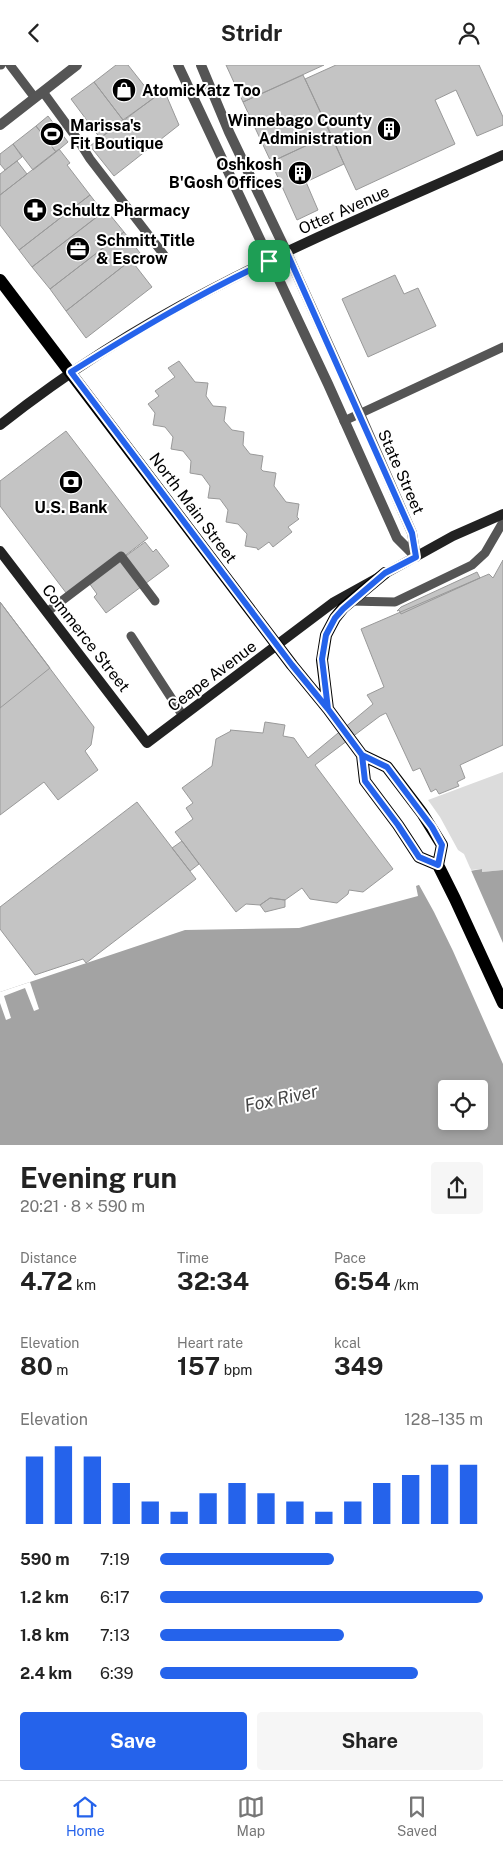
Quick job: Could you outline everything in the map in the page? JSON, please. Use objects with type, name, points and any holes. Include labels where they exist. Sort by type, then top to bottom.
[{"type":"main road","name":"North Main Street","points":[[0,280],[362,755],[387,767],[432,827],[442,845],[438,865],[419,857],[365,781],[362,755]]},
{"type":"main road","points":[[328,709],[322,659],[326,635],[335,618],[351,601],[385,573]]},
{"type":"main road","points":[[438,865],[503,1003]]},
{"type":"street","points":[[0,125],[77,65]]},
{"type":"street","name":"State Street","points":[[178,65],[397,538],[416,557]]},
{"type":"street","name":"State Street","points":[[200,65],[229,132],[287,253],[360,414],[412,533],[416,557]]},
{"type":"street","name":"Otter Avenue","points":[[0,425],[71,372],[188,302],[269,261],[503,155]]},
{"type":"street","name":"Ceape Avenue","points":[[148,743],[334,602],[453,536],[503,514]]},
{"type":"street","name":"Commerce Street","points":[[0,551],[148,743]]},
{"type":"lane","points":[[10,65],[78,140],[90,159],[164,255]]},
{"type":"lane","points":[[344,421],[503,347]]},
{"type":"lane","points":[[334,602],[395,602],[472,565],[485,553],[503,522]]},
{"type":"lane","points":[[47,612],[121,556],[155,601]]},
{"type":"lane","points":[[131,636],[183,717]]},
{"type":"shaded area","points":[[503,772],[503,870],[482,872],[482,869],[471,870],[464,854],[458,850],[440,817],[428,800]]},
{"type":"water","name":"Fox River","points":[[482,869],[482,872],[503,870],[503,1145],[0,1145],[0,992],[185,930],[299,928],[418,896],[416,886],[445,875]]},
{"type":"pier","points":[[470,868],[503,943],[503,1064],[453,951],[418,883],[444,873]]},
{"type":"pier","points":[[30,982],[39,1009],[34,1011],[25,988],[4,996],[11,1018],[6,1020],[0,1003],[0,992]]},
{"type":"building","name":"AtomicKatz Too","points":[[116,65],[128,65],[154,98],[123,120],[94,82]]},
{"type":"building","points":[[226,65],[324,65],[243,102]]},
{"type":"building","name":"Winnebago County Administration","points":[[336,65],[479,65],[503,117],[503,125],[477,136],[456,90],[435,100],[455,144],[356,190],[305,79]]},
{"type":"building","points":[[303,75],[331,134],[271,162],[243,102]]},
{"type":"building","points":[[94,82],[123,120],[100,138],[71,99]]},
{"type":"building","points":[[164,90],[179,125],[114,176],[90,146]]},
{"type":"building","name":"Marissa's Fit Boutique","points":[[48,116],[68,142],[56,152],[36,126]]},
{"type":"building","points":[[36,126],[56,152],[33,170],[13,144]]},
{"type":"building","name":"Oshkosh B'Gosh Offices","points":[[331,134],[344,164],[306,182],[318,210],[297,220],[271,162]]},
{"type":"building","points":[[13,144],[22,157],[5,170],[0,164],[0,154]]},
{"type":"building","name":"Schultz Pharmacy","points":[[59,149],[70,163],[67,165],[90,195],[19,250],[0,225],[0,195]]},
{"type":"building","points":[[17,161],[27,174],[0,195],[0,174]]},
{"type":"building","points":[[90,195],[103,212],[32,267],[19,250]]},
{"type":"building","name":"Schmitt Title & Escrow","points":[[106,210],[124,232],[50,289],[32,267]]},
{"type":"building","points":[[124,232],[140,253],[66,311],[50,289]]},
{"type":"building","points":[[131,260],[152,287],[86,338],[66,311]]},
{"type":"building","points":[[395,275],[404,294],[418,288],[436,326],[368,357],[342,299]]},
{"type":"building","points":[[179,361],[195,382],[208,383],[206,396],[213,406],[226,407],[224,421],[232,430],[244,432],[243,445],[250,454],[263,456],[261,469],[276,473],[274,486],[286,502],[299,504],[297,517],[299,519],[288,527],[292,532],[273,547],[269,542],[258,550],[257,548],[245,546],[247,534],[238,524],[226,522],[228,510],[220,499],[208,498],[210,486],[202,475],[190,473],[191,461],[183,451],[171,449],[173,437],[165,427],[153,425],[155,413],[148,404],[159,396],[155,391],[175,377],[168,368]]},
{"type":"building","points":[[66,431],[148,538],[70,598],[0,506],[0,481]]},
{"type":"building","points":[[145,542],[153,552],[156,549],[169,566],[106,613],[94,597],[97,594],[89,583]]},
{"type":"building","points":[[503,560],[503,745],[460,765],[465,778],[457,782],[459,786],[439,794],[436,789],[431,792],[420,768],[413,771],[386,713],[380,716],[315,765],[393,869],[363,892],[349,890],[348,894],[337,903],[310,899],[302,888],[285,900],[270,898],[260,905],[246,904],[236,912],[175,832],[193,819],[186,808],[193,803],[182,788],[212,766],[216,739],[230,730],[263,733],[265,722],[285,725],[283,736],[294,738],[308,758],[373,704],[367,695],[384,687],[361,629],[489,574],[493,578]]},
{"type":"building","points":[[477,572],[480,578],[401,614],[399,610],[397,611],[401,607]]},
{"type":"building","points":[[0,602],[94,727],[91,745],[85,751],[98,770],[58,800],[44,782],[0,815]]},
{"type":"building","points":[[0,602],[50,668],[0,708]]},
{"type":"building","points":[[137,802],[196,879],[86,963],[83,959],[35,975],[0,929],[0,907]]},
{"type":"building","points":[[182,841],[199,864],[190,871],[172,848]]},
{"type":"building","points":[[270,898],[285,900],[285,907],[265,912],[260,905]]},
{"type":"place","name":"AtomicKatz Too","points":[[124,90]]},
{"type":"place","name":"Winnebago County Administration","points":[[389,129]]},
{"type":"place","name":"Marissa's Fit Boutique","points":[[52,134]]},
{"type":"place","name":"Oshkosh B'Gosh Offices","points":[[300,173]]},
{"type":"place","name":"Schultz Pharmacy","points":[[35,210]]},
{"type":"place","name":"Schmitt Title & Escrow","points":[[78,249]]},
{"type":"place","name":"U.S. Bank","points":[[71,482]]},
{"type":"route","points":[[269,261],[209,290],[132,334],[71,372],[253,615],[362,755],[387,767],[422,813],[442,845],[438,865],[419,857],[365,781],[362,755],[328,709],[322,659],[326,635],[335,618],[343,609],[385,573],[416,557],[412,533],[287,253],[269,261]]}]
